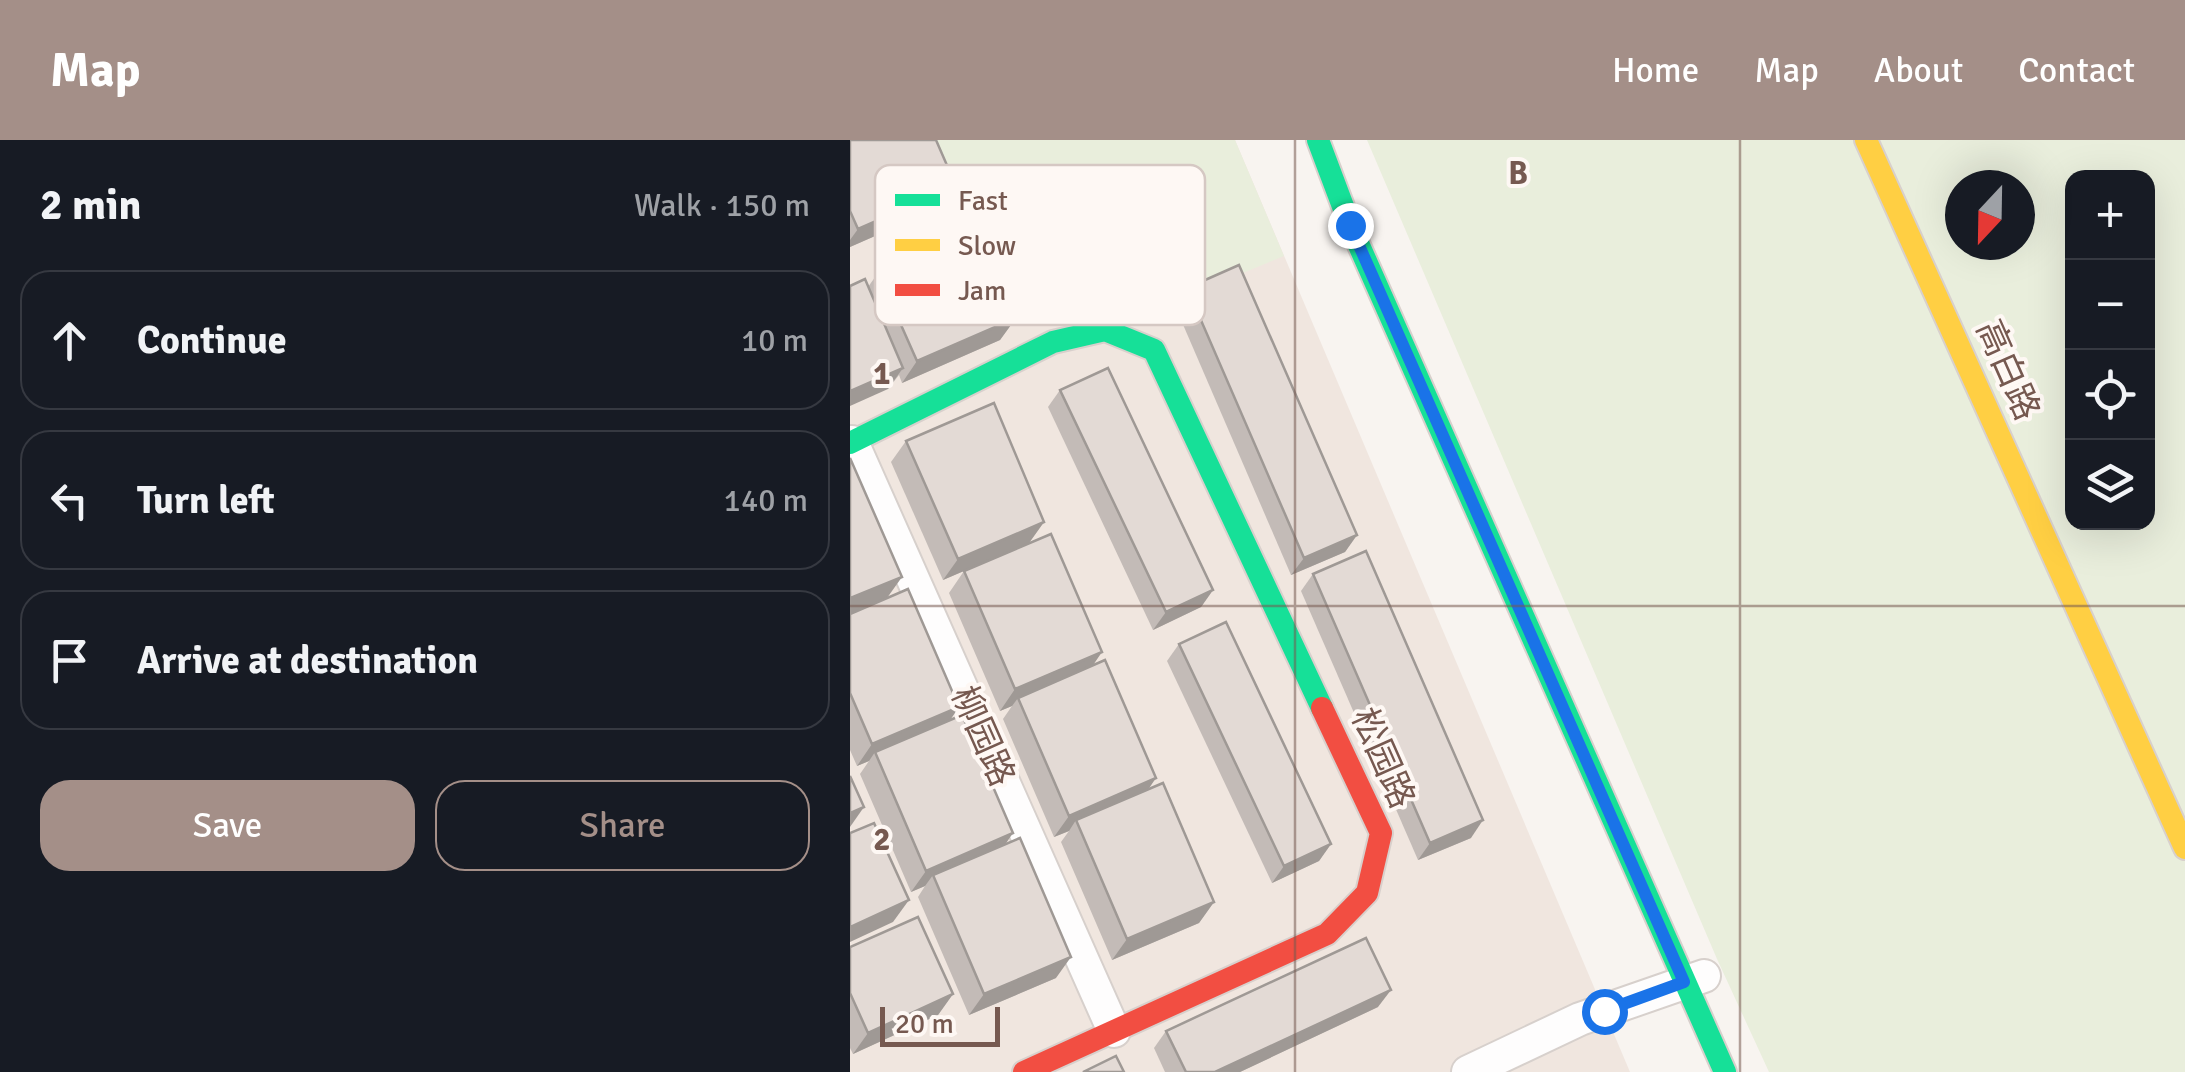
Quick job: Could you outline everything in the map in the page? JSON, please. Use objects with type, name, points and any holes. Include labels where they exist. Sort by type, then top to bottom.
[{"type":"street","points":[[1318,140],[1350,225],[1695,978],[1726,1072]]},
{"type":"street","name":"高白路","points":[[1866,140],[2185,848]]},
{"type":"street","name":"松园路","points":[[851,442],[1052,342],[1105,330],[1154,350],[1380,833],[1367,893],[1327,934],[1024,1072]]},
{"type":"street","name":"柳园路","points":[[851,442],[1114,1031]]},
{"type":"street","points":[[1468,1072],[1580,1019],[1695,978]]},
{"type":"shaded area","points":[[850,140],[1235,140],[1630,1072],[850,1072]]},
{"type":"green space","points":[[933,140],[1235,140],[1284,256],[1205,289],[1205,165],[945,165]]},
{"type":"green space","points":[[1367,140],[2185,140],[2185,1072],[1769,1072]]},
{"type":"building","points":[[850,140],[936,140],[947,165],[875,165],[875,222],[858,229],[850,211]]},
{"type":"building","points":[[1239,265],[1357,535],[1304,558],[1203,325],[1205,280]]},
{"type":"building","points":[[865,279],[875,302],[875,325],[885,325],[903,368],[850,391],[850,286]]},
{"type":"building","points":[[901,325],[1000,325],[917,361]]},
{"type":"building","points":[[1108,368],[1213,590],[1166,612],[1060,390]]},
{"type":"building","points":[[994,403],[1044,522],[958,559],[906,441]]},
{"type":"building","points":[[850,458],[902,577],[850,598]]},
{"type":"building","points":[[1051,534],[1102,652],[1015,689],[964,571]]},
{"type":"building","points":[[1366,551],[1483,820],[1430,843],[1313,574]]},
{"type":"building","points":[[908,589],[959,707],[872,744],[850,693],[850,614]]},
{"type":"building","points":[[1226,622],[1331,844],[1284,866],[1179,644]]},
{"type":"building","points":[[1105,660],[1156,778],[1069,816],[1018,698]]},
{"type":"building","points":[[962,715],[1013,833],[926,871],[875,752]]},
{"type":"building","points":[[850,776],[864,807],[850,813]]},
{"type":"building","points":[[1163,783],[1214,902],[1127,939],[1076,820]]},
{"type":"building","points":[[874,823],[909,900],[850,927],[850,833]]},
{"type":"building","points":[[1020,838],[1071,957],[984,994],[933,875]]},
{"type":"building","points":[[918,917],[953,994],[868,1033],[850,993],[850,947]]},
{"type":"building","points":[[1366,938],[1391,990],[1215,1072],[1186,1072],[1166,1031]]},
{"type":"building","points":[[1116,1056],[1124,1072],[1083,1072]]},
{"type":"traffic: fast","points":[[1318,140],[1350,225],[1725,1072]]},
{"type":"traffic: fast","points":[[850,443],[1053,342],[1105,330],[1154,350],[1322,708]]},
{"type":"traffic: slow","points":[[1866,140],[2185,848]]},
{"type":"traffic: jam","points":[[1024,1072],[1327,934],[1367,893],[1381,833],[1322,708]]},
{"type":"route","points":[[1350,225],[1684,982],[1604,1011]]}]
